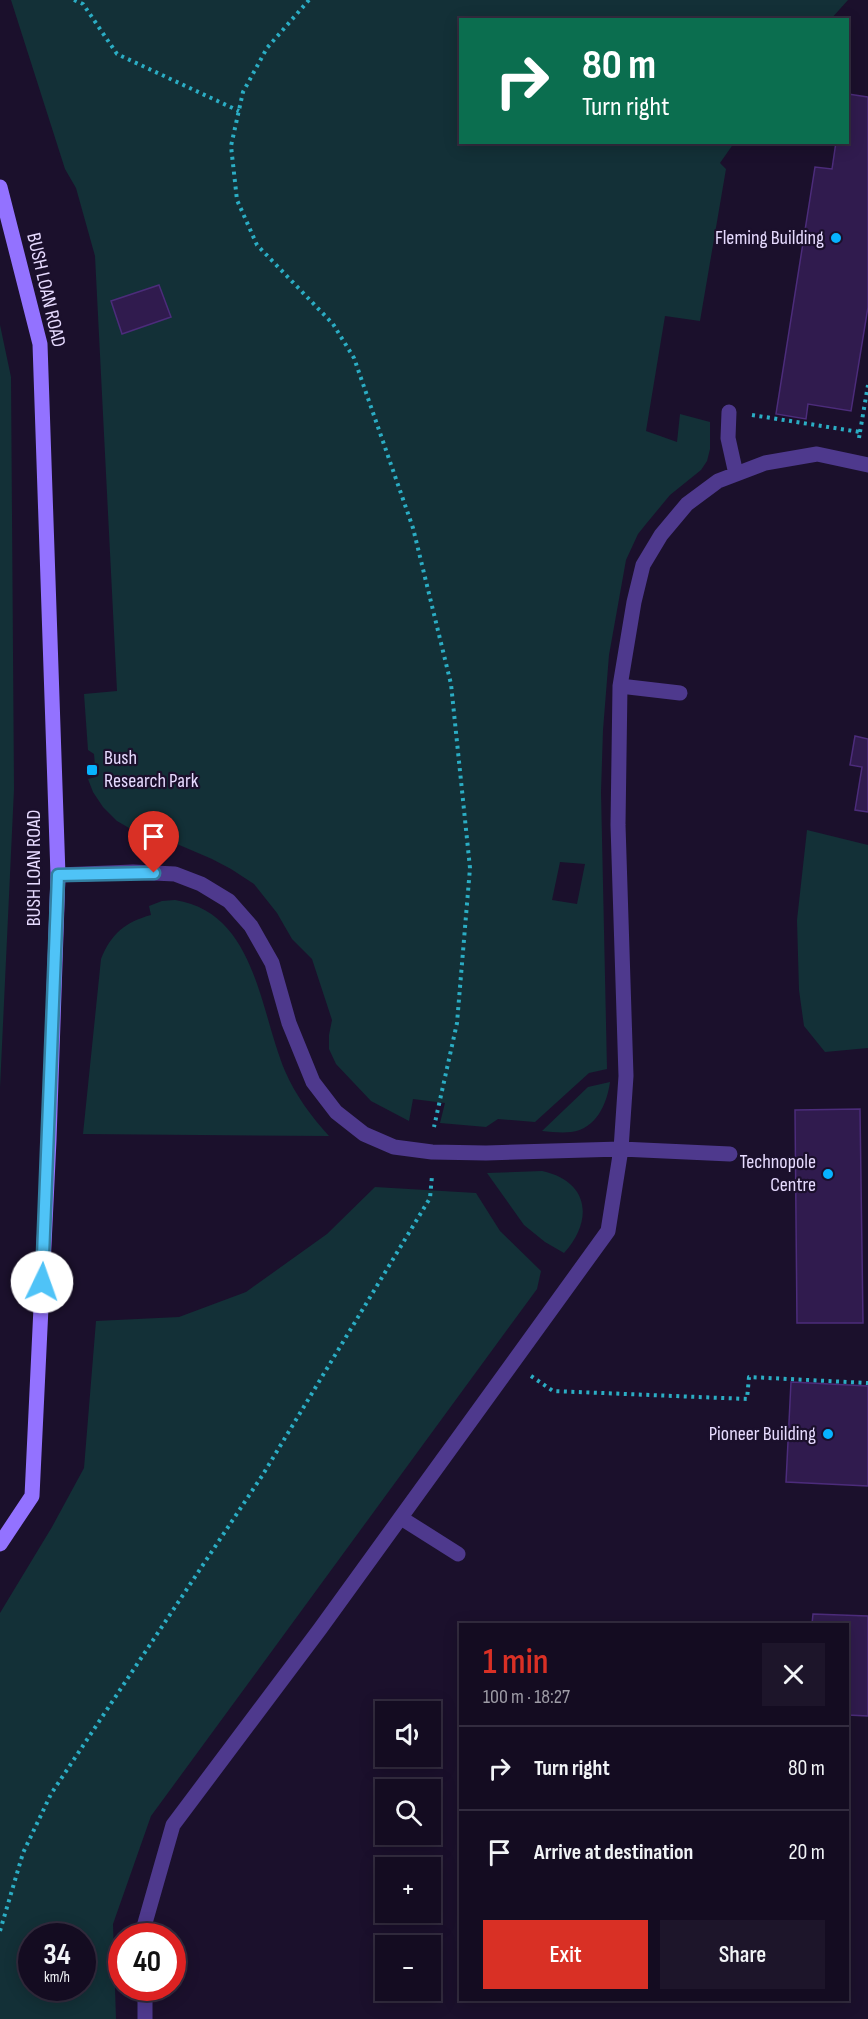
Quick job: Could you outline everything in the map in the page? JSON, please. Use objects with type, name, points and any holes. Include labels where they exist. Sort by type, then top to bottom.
[{"type":"street","name":"BUSH LOAN ROAD","points":[[0,187],[40,344],[58,875],[49,1140],[32,1496],[0,1544]]},
{"type":"lane","points":[[729,412],[728,438],[736,474]]},
{"type":"lane","points":[[145,1923],[173,1825],[401,1518],[608,1231],[621,1149],[626,1077],[618,825],[620,686],[634,602],[644,565],[661,535],[687,504],[718,481],[765,463],[817,454],[862,464]]},
{"type":"lane","points":[[620,686],[680,693]]},
{"type":"lane","points":[[58,875],[133,872],[175,874],[201,884],[229,901],[251,926],[272,963],[289,1023],[313,1082],[336,1112],[364,1134],[394,1147],[432,1152],[486,1153],[621,1149],[730,1154]]},
{"type":"lane","points":[[401,1518],[458,1554]]},
{"type":"lane","points":[[145,2001],[145,2019]]},
{"type":"path","points":[[74,0],[83,4],[117,54],[239,111]]},
{"type":"path","points":[[0,1931],[23,1853],[51,1794],[262,1476],[430,1198],[434,1123],[457,1023],[470,868],[451,684],[413,528],[354,358],[333,324],[257,245],[237,200],[231,146],[243,92],[267,48],[309,0]]},
{"type":"path","points":[[862,464],[860,432],[868,385]]},
{"type":"path","points":[[729,412],[860,432]]},
{"type":"path","points":[[531,1375],[553,1391],[747,1400],[749,1377],[868,1383]]},
{"type":"green space","points":[[11,0],[848,0],[832,18],[459,18],[459,144],[733,144],[720,163],[726,169],[700,321],[665,316],[646,431],[677,442],[680,414],[710,422],[710,449],[707,461],[701,470],[670,495],[638,534],[626,560],[609,655],[601,792],[607,1069],[589,1073],[535,1122],[498,1119],[486,1127],[440,1123],[445,1103],[413,1099],[409,1121],[371,1101],[336,1064],[329,1049],[332,1020],[312,959],[292,939],[277,913],[254,884],[212,859],[177,844],[136,832],[117,821],[103,807],[93,792],[88,779],[96,777],[94,754],[88,750],[84,694],[117,691],[95,256],[76,188],[65,169]],"holes":[[[560,862],[585,864],[577,904],[552,900]]]},
{"type":"green space","points":[[0,325],[11,377],[14,789],[0,1088]]},
{"type":"green space","points":[[807,830],[868,845],[868,1048],[825,1052],[804,1026],[799,990],[797,920]]},
{"type":"green space","points":[[175,900],[202,909],[223,923],[239,943],[251,967],[285,1071],[304,1105],[329,1136],[83,1134],[101,959],[109,943],[120,930],[134,921],[151,915],[149,906],[162,901]]},
{"type":"green space","points":[[610,1082],[603,1107],[594,1121],[580,1130],[571,1132],[542,1131],[588,1087]]},
{"type":"green space","points":[[542,1171],[558,1176],[569,1183],[578,1193],[582,1203],[583,1215],[580,1228],[564,1253],[545,1242],[524,1225],[487,1173]]},
{"type":"green space","points":[[375,1187],[476,1193],[500,1231],[541,1271],[537,1289],[151,1816],[113,1923],[108,1923],[108,2001],[115,2001],[116,2019],[0,2019],[0,1613],[52,1527],[84,1468],[96,1321],[179,1317],[246,1292],[327,1234]]},
{"type":"building","name":"Fleming Building","points":[[849,94],[868,97],[868,307],[851,411],[808,404],[806,419],[776,414],[815,167],[832,169],[836,144],[849,144]]},
{"type":"building","points":[[159,285],[171,317],[122,334],[111,301]]},
{"type":"building","points":[[855,736],[868,739],[868,812],[855,810],[862,767],[850,765]]},
{"type":"building","name":"Technopole Centre","points":[[860,1109],[863,1323],[797,1323],[795,1110]]},
{"type":"building","name":"Pioneer Building","points":[[791,1382],[868,1386],[868,1486],[786,1482]]},
{"type":"building","points":[[813,1614],[868,1616],[868,1716],[849,1715],[849,1623],[812,1623]]},
{"type":"place","name":"Fleming Building","points":[[836,238]]},
{"type":"place","name":"Bush Research Park","points":[[92,770]]},
{"type":"place","name":"Technopole Centre","points":[[828,1174]]},
{"type":"place","name":"Pioneer Building","points":[[828,1434]]},
{"type":"route","points":[[42,1282],[58,875],[154,873]]}]
